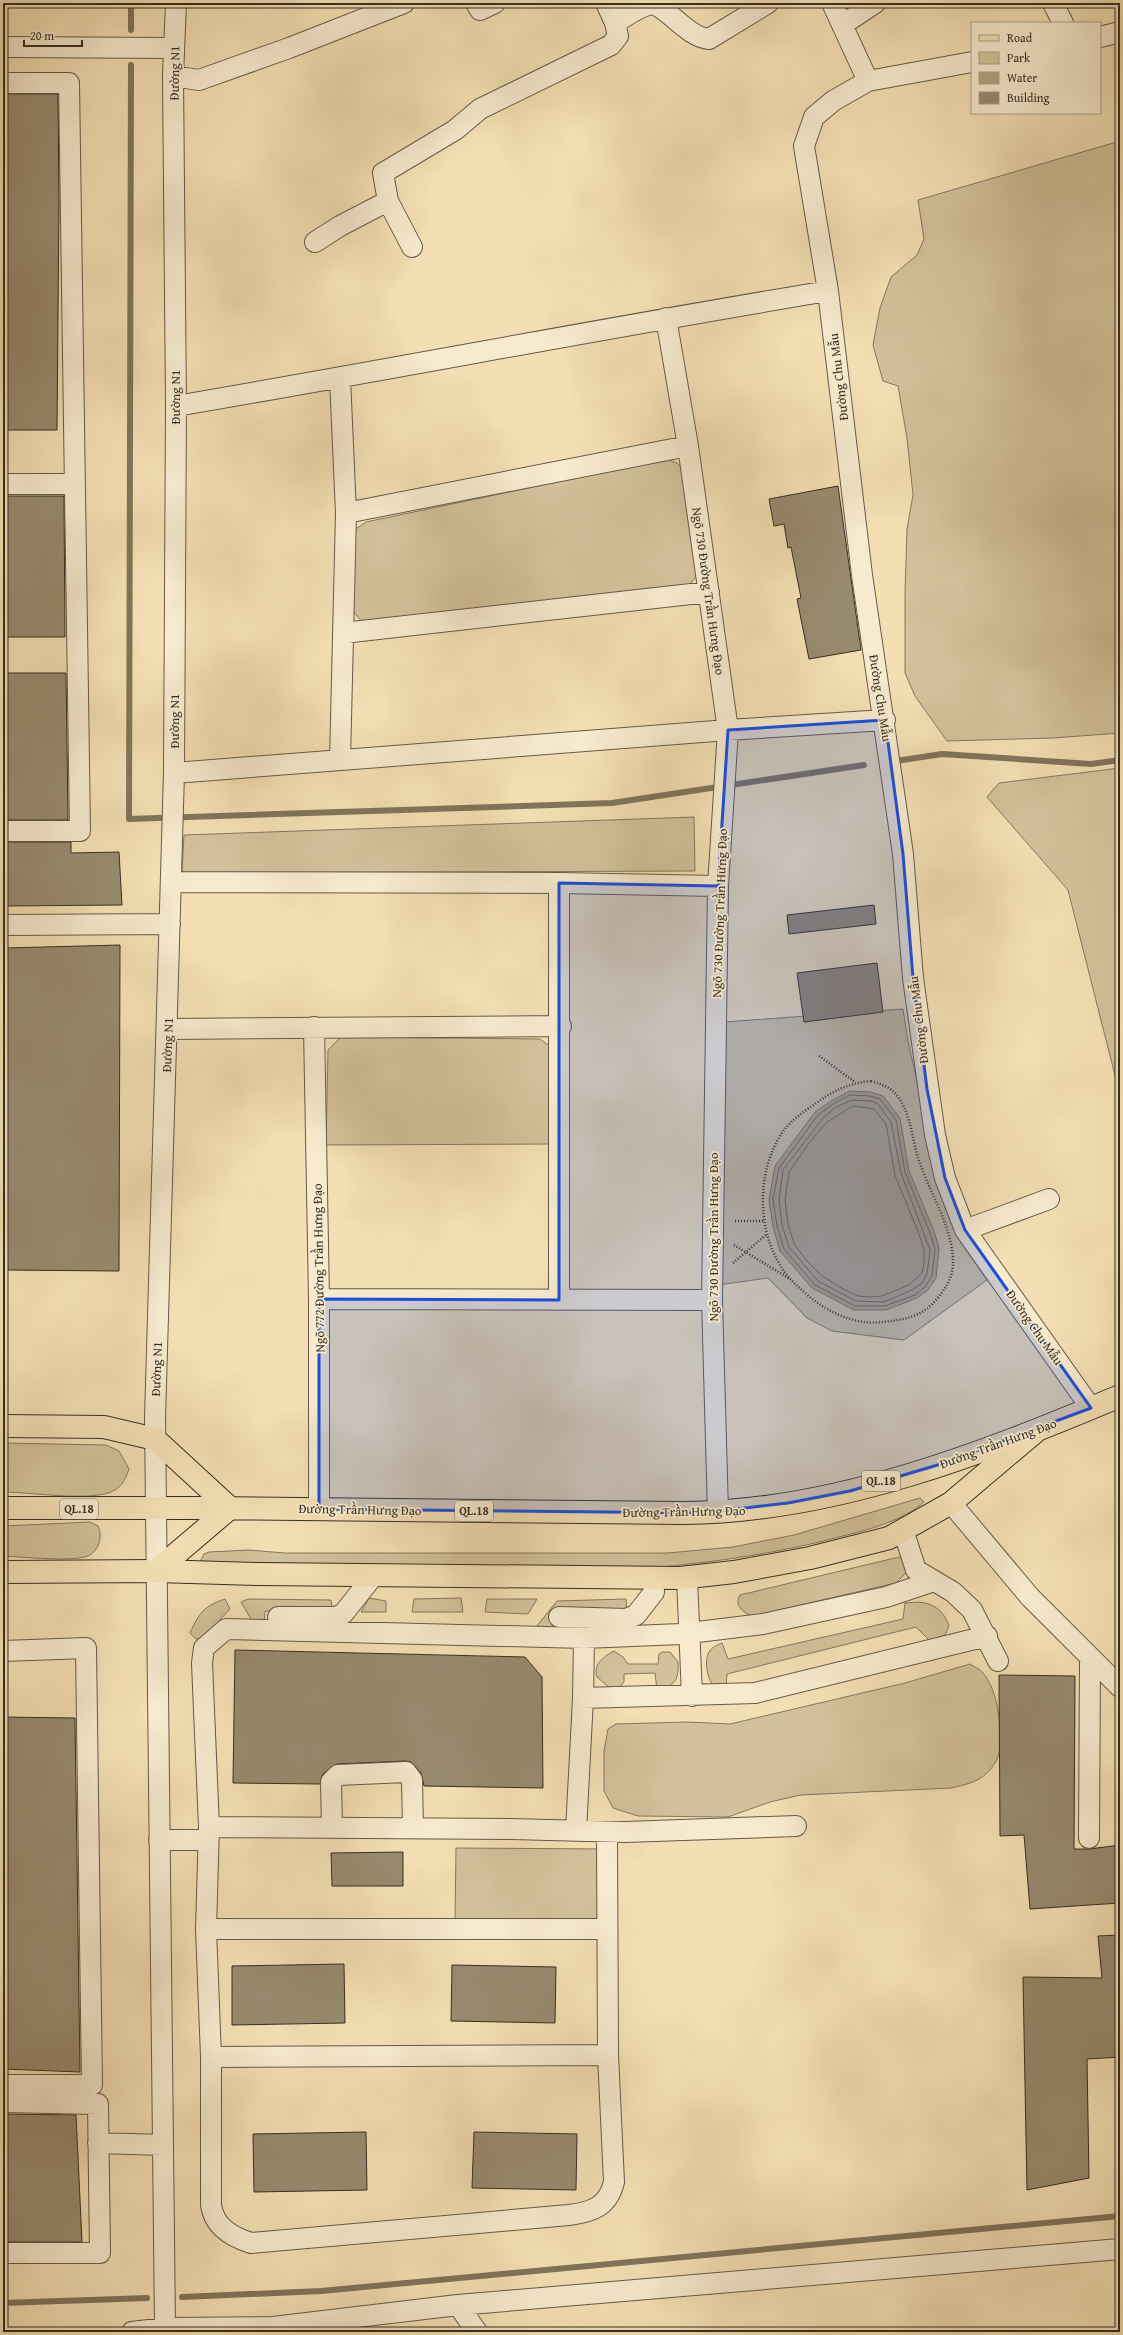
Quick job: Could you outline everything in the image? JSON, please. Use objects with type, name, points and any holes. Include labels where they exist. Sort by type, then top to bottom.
[{"type":"main road","name":"Đường Trần Hưng Đạo","points":[[3,1508],[230,1508],[718,1512],[752,1509],[850,1491],[941,1464],[1039,1429],[1120,1396]]},
{"type":"main road","points":[[3,1426],[104,1427],[155,1439],[230,1508],[156,1571]]},
{"type":"main road","points":[[3,1572],[156,1571],[687,1578],[734,1572],[810,1558],[889,1538],[951,1503],[1039,1429]]},
{"type":"street","name":"Đường N1","points":[[165,2328],[155,1439],[174,773],[176,406],[173,76],[176,3]]},
{"type":"street","points":[[173,76],[199,80],[289,48],[404,3]]},
{"type":"street","points":[[476,3],[480,10],[495,3]]},
{"type":"street","points":[[412,247],[388,201],[383,173],[456,130],[480,109],[610,45],[618,36],[615,23],[606,3]]},
{"type":"street","points":[[615,23],[649,5],[659,6],[684,28],[699,38],[709,39],[768,3]]},
{"type":"street","points":[[832,3],[868,81]]},
{"type":"street","points":[[842,25],[875,3]]},
{"type":"street","points":[[1053,3],[1062,22]]},
{"type":"street","points":[[1101,38],[1120,32]]},
{"type":"street","points":[[3,47],[174,48]]},
{"type":"street","name":"Đường Chu Mẫu","points":[[971,62],[868,81],[833,101],[814,117],[804,146],[828,292],[862,575],[904,854],[913,978],[927,1089],[944,1178],[965,1230],[1091,1408]]},
{"type":"street","points":[[3,83],[69,83],[80,831],[3,831]]},
{"type":"street","points":[[315,242],[340,226],[388,201]]},
{"type":"street","points":[[176,406],[340,378],[666,318],[828,292]]},
{"type":"street","name":"Ngõ 730 Đường Trần Hưng Đạo","points":[[666,318],[688,446],[709,592],[727,739],[722,843],[718,886],[712,1300],[718,1512]]},
{"type":"street","points":[[340,378],[346,513],[340,760]]},
{"type":"street","points":[[346,513],[688,446]]},
{"type":"street","points":[[3,484],[75,484]]},
{"type":"street","points":[[343,633],[709,592]]},
{"type":"street","points":[[174,773],[340,760],[727,739],[885,720]]},
{"type":"street","points":[[171,882],[560,883],[718,886]]},
{"type":"street","points":[[559,1300],[561,1026],[560,883]]},
{"type":"street","points":[[3,925],[170,924]]},
{"type":"street","points":[[167,1029],[561,1026]]},
{"type":"street","name":"Ngõ 772 Đường Trần Hưng Đạo","points":[[314,1027],[319,1299],[319,1509]]},
{"type":"street","points":[[965,1230],[1049,1199]]},
{"type":"street","points":[[319,1299],[712,1300]]},
{"type":"street","points":[[951,1503],[1030,1597],[1090,1659],[1120,1687]]},
{"type":"street","points":[[903,1530],[916,1570],[953,1592],[972,1610],[987,1636],[998,1661]]},
{"type":"street","points":[[267,1617],[335,1617],[343,1614],[374,1575]]},
{"type":"street","points":[[559,1617],[626,1618],[636,1615],[654,1592],[653,1577]]},
{"type":"street","points":[[687,1578],[692,1696]]},
{"type":"street","points":[[607,1832],[606,1929],[608,2055],[614,2182],[612,2192],[605,2202],[596,2209],[569,2215],[252,2244],[229,2233],[213,2216],[211,2057],[206,1929],[208,1834],[202,1663],[204,1648],[226,1629],[584,1638],[690,1633],[763,1624],[796,1618],[886,1597],[934,1580]]},
{"type":"street","points":[[583,1698],[755,1693],[987,1636]]},
{"type":"street","points":[[576,1831],[583,1698],[584,1638]]},
{"type":"street","points":[[3,1651],[86,1648],[92,2085],[3,2085]]},
{"type":"street","points":[[1089,1838],[1090,1659]]},
{"type":"street","points":[[332,1828],[331,1782],[338,1775],[406,1772],[412,1780],[412,1828]]},
{"type":"street","points":[[159,1840],[208,1834],[332,1828],[607,1832],[796,1826]]},
{"type":"street","points":[[206,1929],[606,1929]]},
{"type":"street","points":[[211,2057],[608,2055]]},
{"type":"street","points":[[3,2102],[98,2104],[100,2253],[3,2253]]},
{"type":"street","points":[[98,2143],[163,2145]]},
{"type":"street","points":[[132,2332],[165,2328],[275,2329],[458,2305],[1120,2249]]},
{"type":"street","points":[[458,2305],[477,2332]]},
{"type":"path","points":[[819,1056],[855,1082]]},
{"type":"path","points":[[734,1245],[792,1281],[822,1307],[841,1317],[878,1323],[899,1320],[924,1311],[934,1303],[951,1281],[953,1260],[949,1235],[920,1165],[906,1112],[895,1094],[887,1086],[871,1081],[855,1082],[839,1088],[821,1099],[785,1129],[771,1152],[765,1175],[763,1199],[764,1221],[774,1254],[792,1281]]},
{"type":"path","points":[[736,1222],[764,1221]]},
{"type":"path","points":[[733,1263],[768,1234]]},
{"type":"highlighted area","points":[[885,720],[903,854],[913,978],[927,1089],[945,1178],[965,1230],[1091,1408],[941,1464],[850,1491],[788,1503],[703,1513],[319,1509],[319,1299],[559,1300],[559,883],[718,886],[728,730]]},
{"type":"green space","points":[[1120,141],[1120,733],[1053,738],[947,741],[915,696],[905,673],[907,529],[913,495],[907,438],[898,386],[883,381],[873,345],[880,308],[891,277],[917,255],[924,239],[918,200]]},
{"type":"green space","points":[[669,460],[677,463],[685,471],[701,571],[689,585],[362,622],[353,611],[350,533],[366,522],[657,461]]},
{"type":"green space","points":[[1120,768],[1120,1095],[1068,890],[987,797],[999,783]]},
{"type":"green space","points":[[694,817],[695,871],[182,873],[184,835]]},
{"type":"green space","points":[[903,1009],[908,1042],[945,1202],[958,1238],[987,1280],[904,1340],[832,1331],[807,1318],[768,1278],[718,1285],[724,1022]]},
{"type":"green space","points":[[341,1037],[540,1039],[552,1048],[552,1144],[326,1145],[328,1050]]},
{"type":"green space","points":[[3,1443],[106,1445],[119,1451],[129,1469],[125,1479],[119,1487],[104,1494],[91,1496],[60,1496],[3,1492]]},
{"type":"green space","points":[[920,1498],[924,1502],[916,1509],[886,1524],[819,1542],[748,1556],[651,1568],[205,1566],[201,1560],[204,1554],[209,1552],[248,1550],[285,1553],[668,1553],[733,1547],[794,1535]]},
{"type":"green space","points":[[90,1522],[98,1526],[100,1539],[95,1551],[88,1556],[81,1558],[60,1559],[3,1556],[3,1526]]},
{"type":"green space","points":[[899,1557],[902,1559],[908,1571],[896,1583],[752,1616],[740,1608],[738,1602],[740,1595]]},
{"type":"green space","points":[[369,1598],[386,1601],[386,1612],[361,1612]]},
{"type":"green space","points":[[461,1598],[463,1612],[412,1612],[414,1599]]},
{"type":"green space","points":[[225,1599],[230,1609],[203,1638],[196,1639],[190,1633],[199,1615],[212,1604]]},
{"type":"green space","points":[[248,1599],[331,1600],[333,1611],[265,1611],[264,1624],[255,1626],[241,1602]]},
{"type":"green space","points":[[487,1599],[537,1599],[528,1614],[485,1612]]},
{"type":"green space","points":[[626,1599],[627,1613],[558,1627],[536,1627],[557,1601]]},
{"type":"green space","points":[[918,1602],[934,1606],[941,1612],[949,1626],[945,1635],[930,1641],[916,1627],[727,1674],[726,1688],[713,1685],[709,1678],[706,1664],[707,1655],[716,1645],[722,1643],[728,1659],[903,1619],[905,1603]]},
{"type":"green space","points":[[614,1651],[623,1657],[628,1664],[658,1664],[659,1654],[662,1652],[670,1652],[678,1662],[677,1678],[672,1684],[657,1690],[655,1673],[624,1674],[624,1682],[618,1689],[610,1688],[597,1677],[596,1668],[603,1658]]},
{"type":"green space","points":[[970,1664],[983,1673],[993,1690],[998,1711],[1000,1743],[999,1755],[989,1771],[979,1779],[970,1783],[951,1788],[801,1795],[770,1802],[728,1817],[638,1816],[613,1808],[604,1791],[604,1751],[608,1729],[616,1724],[688,1722],[730,1724],[905,1683]]},
{"type":"green space","points":[[456,1848],[608,1849],[607,1922],[455,1920]]},
{"type":"water","points":[[850,1091],[871,1092],[883,1096],[900,1118],[909,1171],[934,1231],[939,1248],[936,1278],[928,1290],[917,1298],[886,1310],[854,1310],[812,1288],[780,1251],[773,1227],[769,1200],[775,1166],[815,1112],[831,1101]]},
{"type":"building","points":[[3,94],[58,94],[59,203],[57,430],[3,430]]},
{"type":"building","points":[[838,486],[861,650],[809,659],[797,599],[801,598],[791,547],[788,548],[784,524],[774,526],[769,499]]},
{"type":"building","points":[[3,496],[64,496],[65,637],[3,637]]},
{"type":"building","points":[[3,673],[66,673],[68,820],[3,820]]},
{"type":"building","points":[[3,842],[71,842],[71,853],[119,852],[122,905],[3,906]]},
{"type":"building","points":[[874,905],[876,924],[789,934],[787,915]]},
{"type":"building","points":[[120,945],[119,1271],[3,1270],[5,948]]},
{"type":"building","points":[[877,963],[883,1012],[804,1022],[797,973]]},
{"type":"building","points":[[235,1650],[525,1657],[542,1677],[543,1788],[424,1786],[421,1773],[411,1762],[405,1761],[337,1764],[323,1774],[320,1784],[233,1783]]},
{"type":"building","points":[[999,1675],[1075,1676],[1074,1849],[1089,1849],[1120,1845],[1120,1903],[1030,1909],[1024,1835],[1000,1836]]},
{"type":"building","points":[[3,1717],[75,1718],[80,2072],[3,2069]]},
{"type":"building","points":[[403,1852],[403,1886],[332,1886],[331,1853]]},
{"type":"building","points":[[1120,1935],[1120,2057],[1087,2059],[1089,2178],[1027,2190],[1023,1977],[1102,1978],[1098,1936]]},
{"type":"building","points":[[344,1964],[345,2023],[232,2025],[232,1966]]},
{"type":"building","points":[[452,1965],[556,1967],[555,2023],[451,2021]]},
{"type":"building","points":[[3,2114],[76,2115],[82,2242],[3,2242]]},
{"type":"building","points":[[366,2132],[367,2190],[254,2192],[253,2134]]},
{"type":"building","points":[[474,2132],[577,2134],[576,2190],[472,2188]]},
{"type":"waterway","points":[[131,3],[131,30]]},
{"type":"waterway","points":[[131,65],[129,819],[612,803],[864,765]]},
{"type":"waterway","points":[[896,761],[942,754],[1091,764],[1120,760]]},
{"type":"waterway","points":[[182,2297],[321,2291],[1120,2216]]},
{"type":"waterway","points":[[3,2303],[147,2298]]}]
